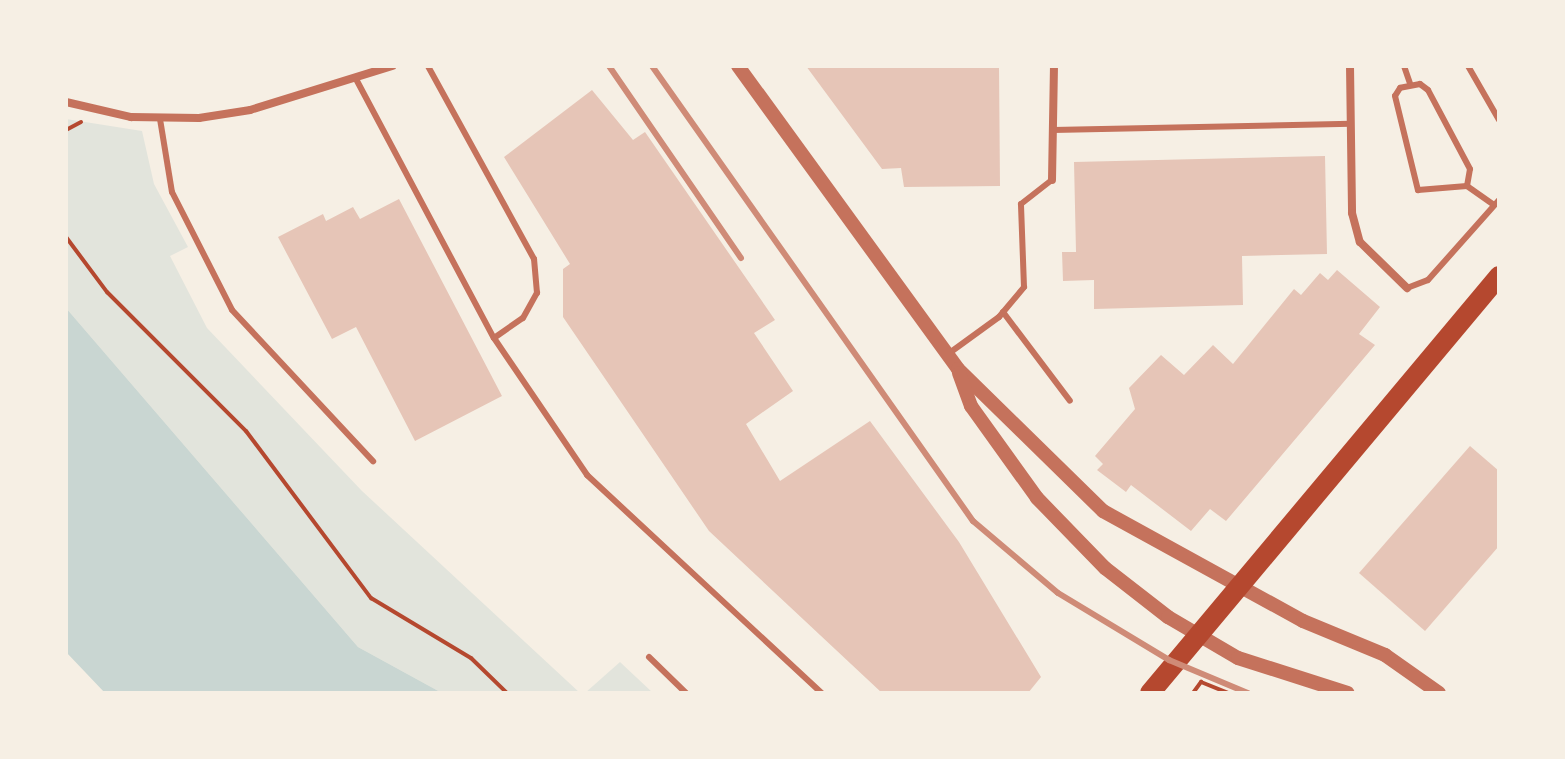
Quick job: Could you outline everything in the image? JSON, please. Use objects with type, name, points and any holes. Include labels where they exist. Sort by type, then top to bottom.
[{"type":"main road","points":[[1150,693],[1493,286]]},
{"type":"street","points":[[66,102],[160,119],[250,110],[392,66]]},
{"type":"street","points":[[738,66],[958,369],[1103,511],[1303,621],[1385,655],[1439,693]]},
{"type":"street","points":[[1052,180],[1054,66]]},
{"type":"street","points":[[1350,66],[1360,242],[1407,288]]},
{"type":"street","points":[[958,369],[971,406],[1037,498],[1105,568],[1168,617],[1238,658],[1348,693]]},
{"type":"lane","points":[[360,66],[367,75]]},
{"type":"lane","points":[[428,66],[534,259],[537,293],[523,318],[494,338]]},
{"type":"lane","points":[[1404,66],[1410,83],[1428,90],[1470,169],[1467,186]]},
{"type":"lane","points":[[1468,66],[1499,120]]},
{"type":"lane","points":[[356,79],[494,338],[587,475],[822,693]]},
{"type":"lane","points":[[1407,288],[1428,280],[1497,203],[1467,186],[1418,190],[1395,96],[1410,83]]},
{"type":"lane","points":[[160,119],[172,192],[232,310],[373,461]]},
{"type":"lane","points":[[1053,130],[1351,124]]},
{"type":"lane","points":[[948,355],[1003,312],[1024,287],[1021,204],[1052,180]]},
{"type":"lane","points":[[1003,312],[1070,401]]},
{"type":"lane","points":[[649,657],[686,693]]},
{"type":"path","points":[[66,237],[107,292],[246,431],[371,598],[471,658],[507,693]]},
{"type":"path","points":[[1193,693],[1201,682],[1228,693]]},
{"type":"shaded area","points":[[66,119],[142,131],[154,184],[188,247],[170,256],[207,328],[362,491],[580,693],[442,693],[358,647],[66,308]]},
{"type":"shaded area","points":[[66,308],[358,647],[442,693],[105,693],[66,652]]},
{"type":"shaded area","points":[[620,662],[653,693],[585,693]]},
{"type":"building","points":[[806,66],[999,66],[1000,186],[904,187],[901,168],[882,169]]},
{"type":"building","points":[[592,90],[633,140],[645,132],[775,320],[754,333],[793,391],[746,424],[780,481],[870,421],[959,542],[1041,677],[1028,693],[882,693],[709,531],[563,317],[563,269],[570,264],[504,157]]},
{"type":"building","points":[[1325,156],[1327,254],[1242,256],[1243,305],[1094,309],[1094,280],[1063,281],[1062,252],[1076,252],[1074,162]]},
{"type":"building","points":[[399,199],[502,396],[415,441],[356,327],[332,339],[278,237],[323,214],[326,221],[353,207],[360,219]]},
{"type":"building","points":[[1337,270],[1380,307],[1359,334],[1375,345],[1226,521],[1210,509],[1191,531],[1131,485],[1126,492],[1097,470],[1103,464],[1095,456],[1135,409],[1129,388],[1161,355],[1184,375],[1213,345],[1233,364],[1294,289],[1301,295],[1320,273],[1328,280]]},
{"type":"building","points":[[1470,446],[1499,471],[1499,546],[1425,631],[1359,573]]},
{"type":"railway","points":[[609,66],[741,258]]},
{"type":"railway","points":[[652,66],[973,521],[1058,593],[1169,660],[1248,693]]}]
